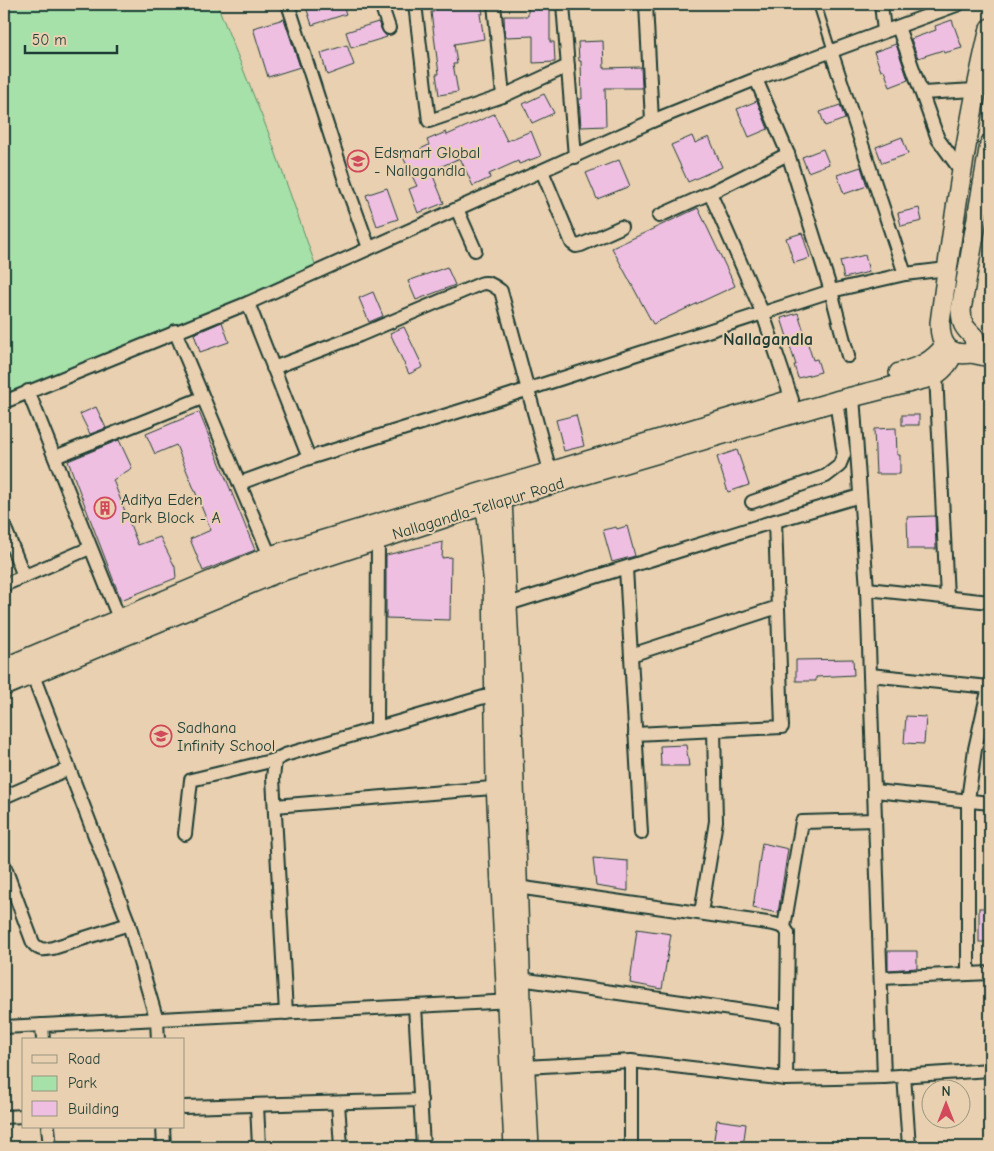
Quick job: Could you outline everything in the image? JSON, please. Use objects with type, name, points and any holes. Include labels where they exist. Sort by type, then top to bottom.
[{"type":"street","points":[[288,4],[346,184],[369,248]]},
{"type":"street","points":[[381,4],[389,28]]},
{"type":"street","points":[[415,4],[429,122],[503,96],[568,66]]},
{"type":"street","points":[[494,4],[503,96]]},
{"type":"street","points":[[563,4],[575,157]]},
{"type":"street","points":[[646,4],[652,121]]},
{"type":"street","points":[[881,4],[884,31]]},
{"type":"street","points":[[4,402],[174,331],[248,303],[652,121],[756,79],[959,4]]},
{"type":"street","points":[[898,27],[938,139],[961,171]]},
{"type":"street","points":[[990,28],[975,90],[961,171],[940,323],[941,339],[967,345],[990,357]]},
{"type":"street","points":[[832,51],[905,274]]},
{"type":"street","points":[[756,79],[788,154],[830,290],[848,356]]},
{"type":"street","points":[[922,93],[975,90]]},
{"type":"street","points":[[967,345],[961,310],[990,144]]},
{"type":"street","points":[[659,216],[788,154]]},
{"type":"street","points":[[542,172],[572,243],[576,246],[621,227]]},
{"type":"street","points":[[710,193],[763,314],[792,400]]},
{"type":"street","points":[[457,209],[475,250]]},
{"type":"street","points":[[240,482],[309,458],[763,314],[830,290],[905,274],[947,269]]},
{"type":"street","points":[[273,368],[360,335],[485,282],[491,284],[501,291],[550,471]]},
{"type":"street","points":[[248,303],[309,458]]},
{"type":"street","points":[[174,331],[270,556]]},
{"type":"street","points":[[947,597],[936,374],[967,345]]},
{"type":"street","name":"Nallagandla-Tellapur Road","points":[[4,686],[276,572],[711,431],[792,400],[920,367],[967,345]]},
{"type":"street","name":"Nallagandla-Tellapur Road","points":[[4,668],[270,556],[550,471],[844,399],[936,374]]},
{"type":"street","points":[[28,391],[90,548],[120,618]]},
{"type":"street","points":[[54,457],[202,398]]},
{"type":"street","points":[[844,399],[860,496],[867,589],[884,1077]]},
{"type":"street","points":[[752,502],[826,476],[839,466],[844,454],[844,399]]},
{"type":"street","points":[[508,604],[860,496]]},
{"type":"street","points":[[494,502],[508,604],[503,691]]},
{"type":"street","points":[[494,502],[492,577],[503,691],[513,1001],[514,1147]]},
{"type":"street","points":[[635,734],[782,727],[775,521]]},
{"type":"street","points":[[4,526],[24,576]]},
{"type":"street","points":[[378,539],[378,727]]},
{"type":"street","points":[[4,585],[90,548]]},
{"type":"street","points":[[626,568],[641,833]]},
{"type":"street","points":[[867,589],[990,602]]},
{"type":"street","points":[[631,655],[778,607]]},
{"type":"street","points":[[32,673],[128,924],[157,1021],[158,1038]]},
{"type":"street","points":[[870,675],[990,684],[976,749],[968,800],[968,974]]},
{"type":"street","points":[[185,834],[191,780],[275,760],[285,755],[503,691]]},
{"type":"street","points":[[701,914],[716,821],[714,730]]},
{"type":"street","points":[[275,760],[273,778],[286,1013]]},
{"type":"street","points":[[4,797],[68,769]]},
{"type":"street","points":[[275,806],[505,787]]},
{"type":"street","points":[[505,787],[517,887],[520,979],[513,1001],[525,1067],[529,1147]]},
{"type":"street","points":[[875,791],[990,803]]},
{"type":"street","points":[[784,927],[802,822],[876,820]]},
{"type":"street","points":[[4,865],[32,943],[37,948],[43,950],[53,948],[128,924]]},
{"type":"street","points":[[517,887],[784,927],[788,933],[786,1080]]},
{"type":"street","points":[[880,978],[990,973]]},
{"type":"street","points":[[520,979],[788,1017]]},
{"type":"street","points":[[4,1028],[513,1001]]},
{"type":"street","points":[[415,1006],[423,1147]]},
{"type":"street","points":[[42,1025],[43,1038]]},
{"type":"street","points":[[525,1067],[631,1061],[786,1080],[884,1077],[990,1070]]},
{"type":"street","points":[[631,1061],[632,1147]]},
{"type":"street","points":[[904,1075],[909,1147]]},
{"type":"street","points":[[185,1107],[421,1100]]},
{"type":"street","points":[[338,1103],[341,1147]]},
{"type":"street","points":[[257,1106],[259,1147]]},
{"type":"street","points":[[4,1117],[22,1116]]},
{"type":"street","points":[[48,1128],[50,1147]]},
{"type":"street","points":[[163,1128],[164,1147]]},
{"type":"lane","points":[[817,4],[832,51]]},
{"type":"green space","points":[[4,4],[217,4],[269,134],[320,278],[4,407]]},
{"type":"building","points":[[305,4],[342,4],[346,14],[312,25]]},
{"type":"building","points":[[432,4],[481,4],[483,14],[480,14],[484,39],[454,44],[457,64],[453,64],[458,92],[439,95],[436,74],[439,74],[431,12],[434,12]]},
{"type":"building","points":[[528,4],[547,4],[548,10],[550,10],[550,42],[554,42],[555,62],[533,63],[533,36],[505,37],[504,16],[528,16]]},
{"type":"building","points":[[284,19],[300,67],[268,77],[253,28]]},
{"type":"building","points":[[952,20],[962,48],[944,53],[943,50],[918,58],[911,39],[936,30],[935,26]]},
{"type":"building","points":[[378,22],[387,37],[351,48],[346,32]]},
{"type":"building","points":[[603,41],[604,68],[641,67],[642,88],[605,88],[606,126],[581,127],[579,99],[582,99],[581,61],[579,61],[578,42]]},
{"type":"building","points":[[896,44],[908,80],[890,87],[884,70],[881,71],[874,52]]},
{"type":"building","points":[[347,45],[354,65],[327,75],[321,53]]},
{"type":"building","points":[[544,94],[554,113],[532,123],[523,104]]},
{"type":"building","points":[[757,101],[768,129],[749,137],[737,109]]},
{"type":"building","points":[[840,105],[845,119],[825,126],[820,112]]},
{"type":"building","points":[[494,114],[507,141],[531,131],[541,156],[519,164],[518,161],[489,174],[490,178],[473,186],[460,158],[431,171],[444,203],[418,213],[409,189],[417,186],[403,157],[429,145],[427,140],[446,132],[447,135]]},
{"type":"building","points":[[692,136],[695,143],[709,137],[722,167],[688,182],[671,145]]},
{"type":"building","points":[[902,137],[908,154],[882,163],[876,147]]},
{"type":"building","points":[[823,149],[829,164],[808,172],[802,157]]},
{"type":"building","points":[[619,160],[630,186],[597,199],[586,173]]},
{"type":"building","points":[[861,167],[867,186],[844,194],[837,175]]},
{"type":"building","points":[[387,188],[398,219],[377,226],[366,195]]},
{"type":"building","points":[[698,208],[735,286],[653,324],[612,248]]},
{"type":"building","points":[[919,208],[922,221],[901,226],[898,213]]},
{"type":"building","points":[[802,233],[810,258],[794,263],[786,238]]},
{"type":"building","points":[[865,255],[869,272],[844,278],[840,261]]},
{"type":"building","points":[[447,267],[455,285],[416,300],[408,281]]},
{"type":"building","points":[[373,292],[383,316],[369,322],[359,298]]},
{"type":"building","points":[[798,313],[813,360],[817,359],[821,372],[798,378],[794,365],[796,365],[781,318]]},
{"type":"building","points":[[222,322],[229,342],[200,352],[194,334]]},
{"type":"building","points":[[404,327],[423,367],[409,374],[390,333]]},
{"type":"building","points":[[96,407],[106,428],[90,434],[80,414]]},
{"type":"building","points":[[199,412],[255,550],[203,571],[190,539],[211,530],[176,445],[155,454],[146,434]]},
{"type":"building","points":[[576,415],[584,446],[564,451],[556,420]]},
{"type":"building","points":[[902,415],[919,415],[919,425],[902,425]]},
{"type":"building","points":[[896,428],[897,455],[900,455],[900,474],[876,474],[874,429]]},
{"type":"building","name":"Aditya Eden Park Block - A","points":[[119,440],[132,468],[113,480],[138,545],[160,537],[175,567],[176,578],[121,600],[68,461]]},
{"type":"building","points":[[737,450],[749,485],[728,492],[717,457]]},
{"type":"building","points":[[935,516],[936,549],[908,549],[907,517]]},
{"type":"building","points":[[627,526],[635,556],[612,562],[603,530]]},
{"type":"building","points":[[443,542],[442,558],[451,557],[450,620],[386,618],[386,555]]},
{"type":"building","points":[[853,659],[854,675],[816,677],[816,681],[796,681],[796,660]]},
{"type":"building","points":[[906,716],[926,717],[924,744],[904,743]]},
{"type":"building","points":[[686,745],[689,766],[661,766],[660,746]]},
{"type":"building","points":[[762,843],[788,849],[778,913],[753,908]]},
{"type":"building","points":[[593,858],[628,861],[628,891],[596,886]]},
{"type":"building","points":[[979,908],[990,908],[990,942],[979,942]]},
{"type":"building","points":[[637,929],[671,934],[662,989],[630,983]]},
{"type":"building","points":[[888,951],[917,951],[917,968],[888,970]]},
{"type":"building","points":[[717,1120],[746,1124],[743,1147],[713,1145]]},
{"type":"place","name":"Edsmart Global - Nallagandla","points":[[358,161]]},
{"type":"place","name":"Aditya Eden Park Block - A","points":[[105,508]]},
{"type":"place","name":"Sadhana Infinity School","points":[[161,736]]},
{"type":"district","name":"Nallagandla","points":[[768,339]]}]
